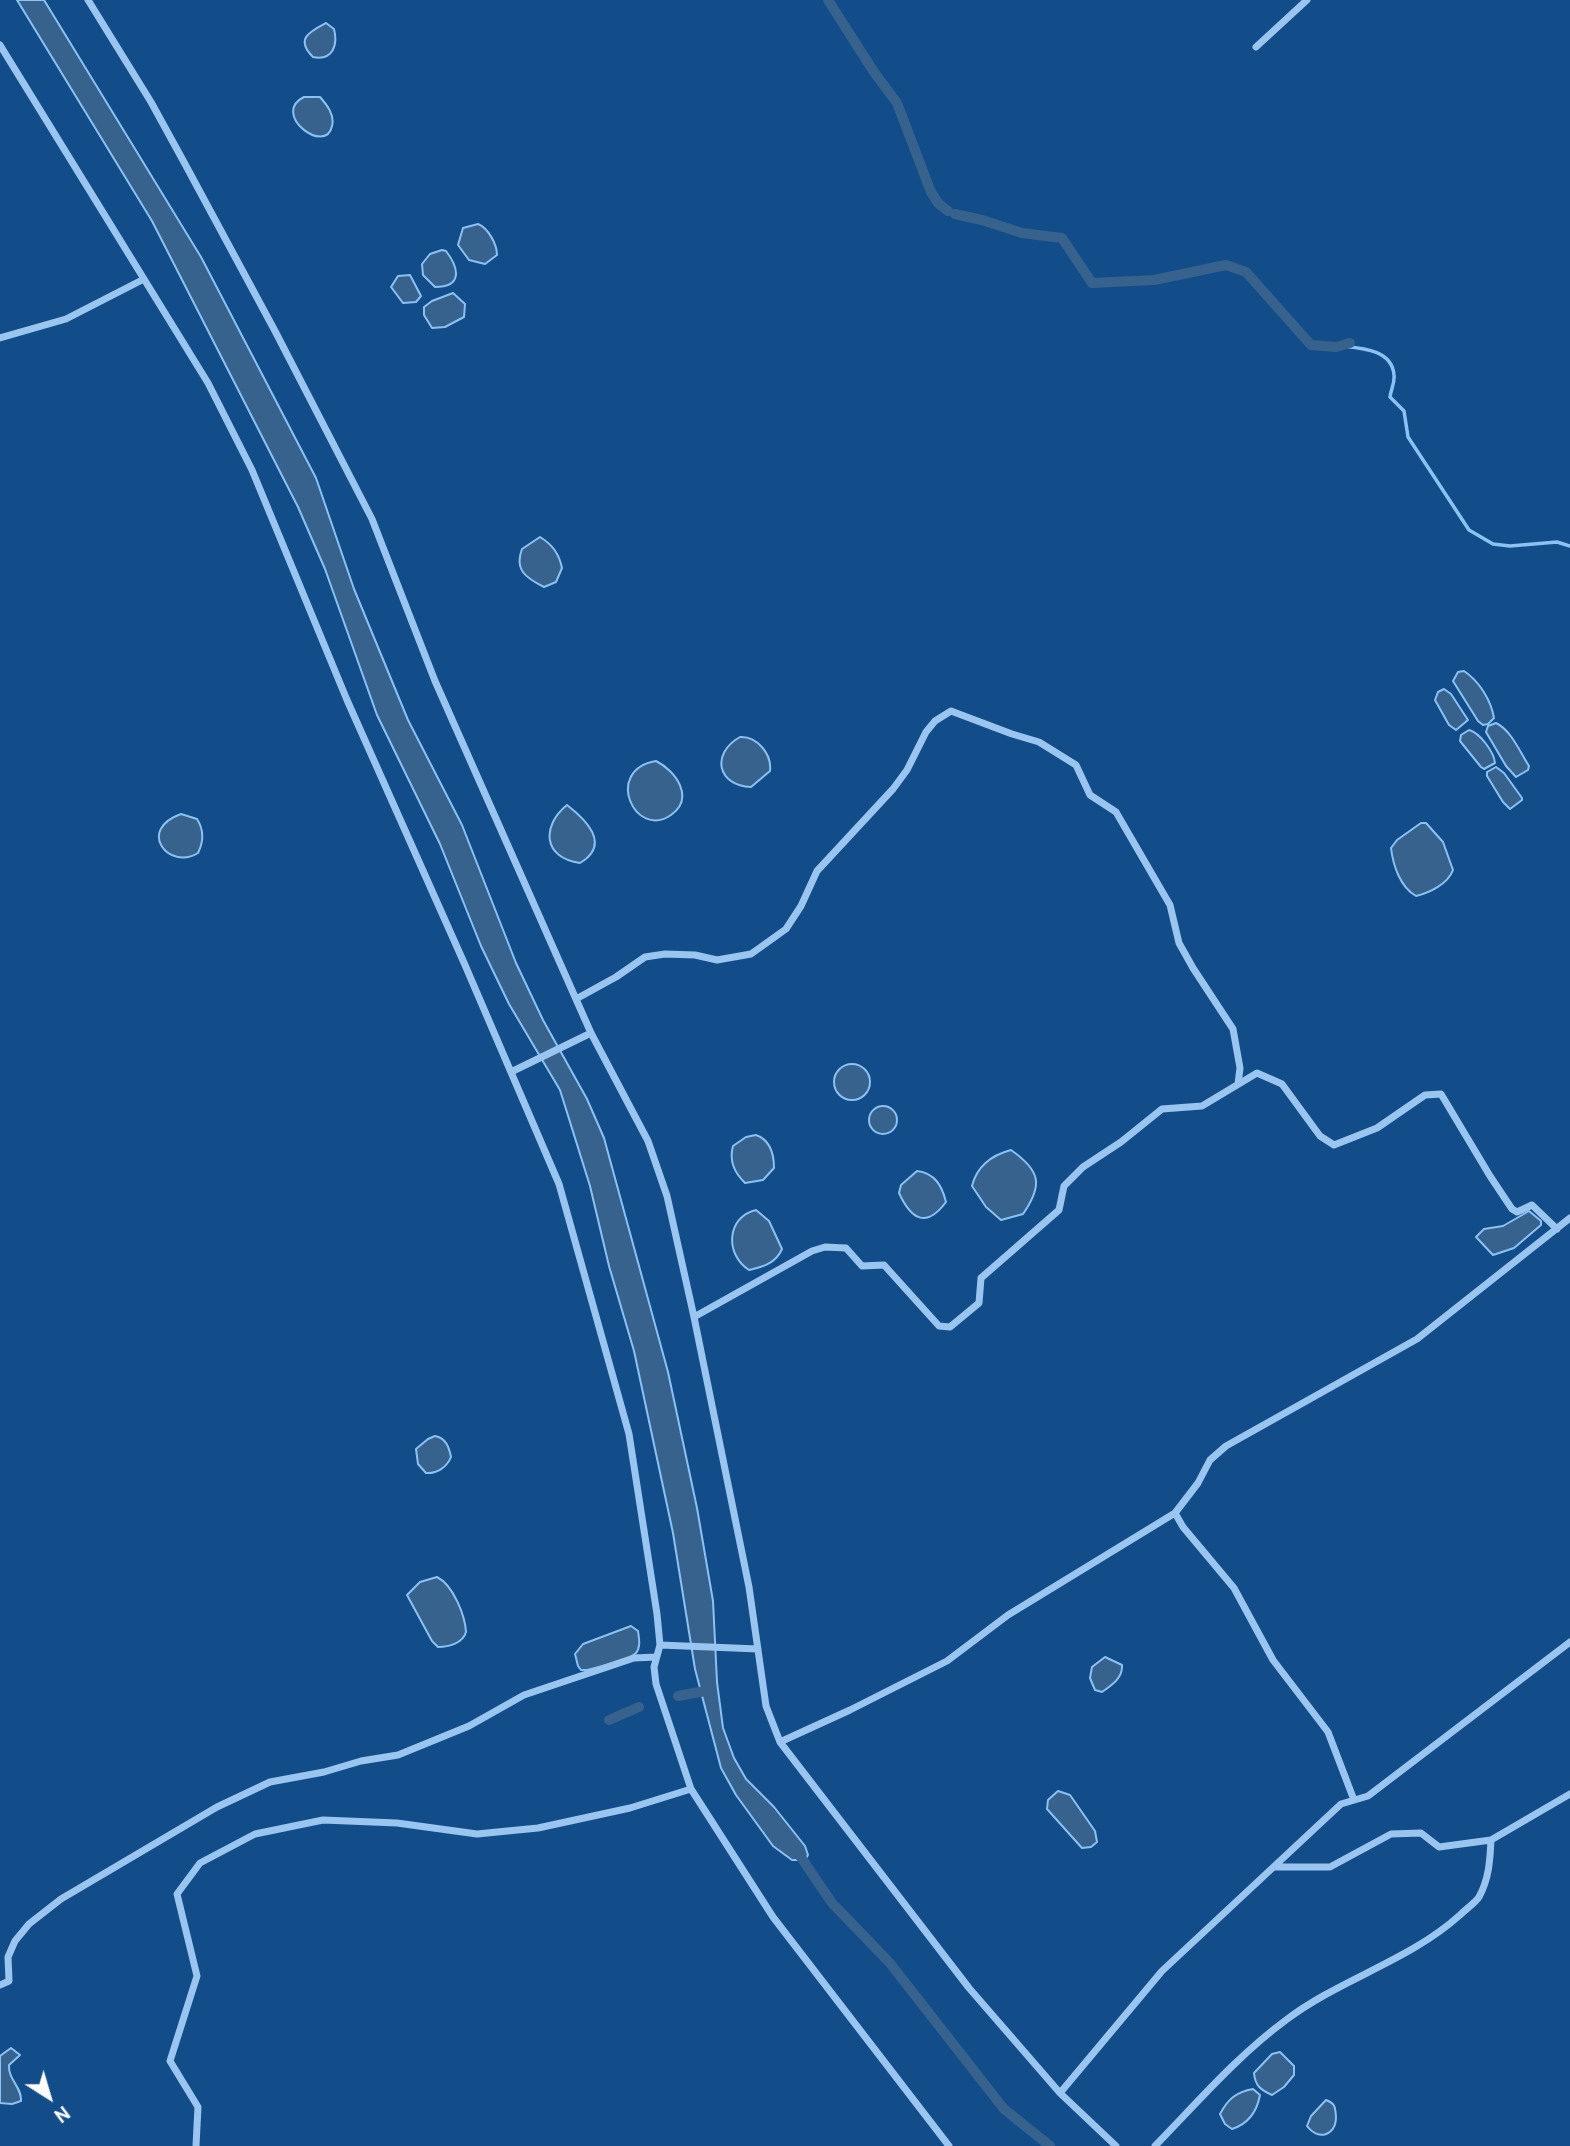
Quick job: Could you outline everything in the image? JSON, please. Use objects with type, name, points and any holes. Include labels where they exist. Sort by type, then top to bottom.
[{"type":"street","points":[[89,0],[151,102],[269,319],[372,520],[435,681],[591,1033],[648,1141],[667,1196],[694,1317],[749,1587],[765,1706],[780,1742],[969,1988],[1060,2093],[1116,2146]]},
{"type":"street","points":[[1256,47],[1307,0]]},
{"type":"street","points":[[0,45],[208,383],[252,470],[347,700],[558,1184],[629,1434],[660,1645],[656,1657],[656,1684],[691,1789],[773,1917],[949,2146]]},
{"type":"street","points":[[0,338],[66,319],[145,279]]},
{"type":"street","points":[[576,999],[645,957],[695,954],[717,960],[751,954],[786,929],[801,906],[817,871],[893,789],[934,721],[951,712],[1039,741],[1076,765],[1090,795],[1116,812],[1170,905],[1179,943],[1233,1029],[1240,1068],[1238,1084]]},
{"type":"street","points":[[511,1072],[591,1033]]},
{"type":"street","points":[[694,1317],[812,1251],[825,1247],[846,1248],[862,1266],[884,1265],[939,1326],[950,1327],[979,1303],[981,1278],[1059,1210],[1064,1186],[1083,1167],[1162,1110],[1202,1105],[1257,1073],[1282,1084],[1320,1136],[1335,1145],[1377,1128],[1425,1095],[1441,1094],[1512,1209],[1517,1212],[1532,1205],[1556,1229]]},
{"type":"street","points":[[780,1742],[947,1661],[1008,1615],[1175,1513],[1198,1483],[1210,1460],[1226,1446],[1417,1339],[1570,1218]]},
{"type":"street","points":[[1175,1513],[1183,1527],[1234,1588],[1273,1660],[1328,1732],[1354,1800]]},
{"type":"street","points":[[1060,2093],[1162,1971],[1341,1804],[1367,1796],[1570,1642]]},
{"type":"street","points":[[660,1645],[758,1648]]},
{"type":"street","points":[[0,1985],[9,1981],[8,1957],[15,1941],[29,1924],[61,1899],[217,1807],[270,1783],[398,1755],[469,1726],[524,1695],[634,1658],[656,1657]]},
{"type":"street","points":[[196,2146],[198,2107],[170,2061],[197,1976],[177,1894],[200,1863],[255,1834],[323,1820],[397,1823],[477,1834],[538,1828],[630,1808],[691,1789]]},
{"type":"street","points":[[1274,1867],[1330,1867],[1391,1834],[1421,1833],[1439,1847],[1490,1840],[1570,1794]]},
{"type":"street","points":[[1155,2146],[1258,2041],[1287,2018],[1319,1997],[1433,1936],[1461,1914],[1478,1898],[1490,1867],[1490,1840]]},
{"type":"water","points":[[17,0],[44,0],[201,257],[316,478],[354,589],[408,720],[462,825],[516,963],[543,1020],[587,1099],[604,1138],[668,1372],[697,1508],[713,1601],[717,1682],[723,1728],[734,1758],[746,1779],[774,1807],[805,1846],[808,1855],[805,1860],[792,1860],[773,1846],[736,1795],[721,1768],[695,1669],[673,1533],[634,1351],[609,1266],[590,1186],[560,1090],[509,1004],[481,946],[440,844],[377,715],[325,569],[298,507],[152,221]]},
{"type":"water","points":[[326,23],[334,29],[333,50],[325,57],[313,57],[305,45],[306,37]]},
{"type":"water","points":[[304,97],[320,97],[328,107],[333,122],[328,134],[320,137],[312,134],[296,122],[293,113],[295,104]]},
{"type":"water","points":[[478,224],[494,241],[497,251],[497,255],[485,264],[469,260],[458,245],[463,228]]},
{"type":"water","points":[[446,251],[454,264],[456,275],[450,284],[435,287],[423,275],[422,264],[430,254]]},
{"type":"water","points":[[410,275],[421,296],[416,302],[403,303],[391,287],[398,276]]},
{"type":"water","points":[[453,293],[465,304],[464,317],[445,327],[432,328],[424,315],[424,307]]},
{"type":"water","points":[[540,537],[555,550],[562,568],[556,582],[544,587],[527,577],[520,563],[522,549]]},
{"type":"water","points":[[1464,671],[1479,686],[1490,704],[1494,718],[1488,724],[1483,725],[1478,721],[1453,681],[1458,672]]},
{"type":"water","points":[[1444,689],[1451,694],[1468,720],[1456,730],[1449,725],[1435,700],[1438,692]]},
{"type":"water","points":[[1496,723],[1511,736],[1529,766],[1528,770],[1516,777],[1506,766],[1486,732],[1488,726]]},
{"type":"water","points":[[1469,730],[1486,744],[1495,763],[1484,769],[1460,741],[1461,735]]},
{"type":"water","points":[[740,737],[757,743],[769,758],[770,771],[751,787],[731,781],[722,768],[724,752]]},
{"type":"water","points":[[656,761],[676,778],[682,793],[678,808],[671,815],[658,820],[646,818],[636,811],[630,801],[628,789],[631,777],[640,767]]},
{"type":"water","points":[[1496,767],[1504,773],[1522,798],[1510,809],[1487,776],[1487,772]]},
{"type":"water","points":[[567,805],[587,824],[595,840],[589,856],[580,863],[559,855],[550,840],[553,822]]},
{"type":"water","points":[[181,814],[197,819],[202,831],[198,853],[187,857],[168,853],[159,838],[161,829],[168,821]]},
{"type":"water","points":[[1421,823],[1426,823],[1443,842],[1453,870],[1447,880],[1427,893],[1416,896],[1398,875],[1391,848],[1397,840]]},
{"type":"water","points":[[852,1064],[865,1069],[870,1082],[865,1095],[852,1100],[839,1095],[834,1082],[839,1069]]},
{"type":"water","points":[[883,1106],[893,1110],[897,1120],[893,1130],[883,1134],[873,1130],[869,1120],[873,1110]]},
{"type":"water","points":[[756,1135],[765,1140],[770,1148],[774,1168],[763,1180],[745,1183],[733,1166],[733,1146],[746,1137]]},
{"type":"water","points":[[1011,1150],[1033,1172],[1036,1187],[1023,1214],[1001,1220],[986,1207],[972,1186],[986,1162]]},
{"type":"water","points":[[917,1171],[929,1174],[937,1181],[946,1202],[932,1216],[926,1218],[914,1214],[899,1193],[901,1185]]},
{"type":"water","points":[[756,1210],[769,1221],[782,1249],[768,1264],[749,1270],[736,1255],[732,1237],[739,1220]]},
{"type":"water","points":[[1529,1211],[1541,1221],[1541,1225],[1514,1248],[1493,1255],[1476,1237],[1484,1229],[1503,1226]]},
{"type":"water","points":[[435,1436],[446,1443],[451,1457],[441,1469],[426,1473],[418,1464],[416,1449]]},
{"type":"water","points":[[437,1577],[457,1601],[466,1632],[455,1644],[438,1647],[407,1595],[420,1582]]},
{"type":"water","points":[[631,1626],[638,1631],[639,1645],[636,1653],[627,1659],[581,1670],[575,1654],[583,1644]]},
{"type":"water","points":[[1105,1657],[1122,1665],[1122,1670],[1116,1681],[1102,1692],[1095,1690],[1090,1678],[1092,1667]]},
{"type":"water","points":[[1058,1791],[1070,1795],[1095,1831],[1097,1842],[1091,1847],[1082,1848],[1047,1809],[1048,1800]]},
{"type":"water","points":[[11,2048],[20,2055],[9,2065],[9,2070],[21,2101],[12,2104],[0,2103],[0,2056]]},
{"type":"water","points":[[1280,2052],[1294,2066],[1294,2075],[1284,2087],[1272,2095],[1259,2087],[1254,2073],[1272,2054]]},
{"type":"water","points":[[1253,2089],[1260,2095],[1257,2106],[1243,2124],[1232,2129],[1225,2124],[1220,2114],[1233,2097]]},
{"type":"water","points":[[1326,2100],[1334,2106],[1335,2123],[1330,2132],[1316,2134],[1307,2126],[1311,2116]]},
{"type":"waterway","points":[[828,0],[897,103],[931,192],[938,203],[948,211]]},
{"type":"waterway","points":[[955,214],[1022,233],[1062,238],[1092,283],[1154,280],[1226,265],[1246,272],[1311,345],[1336,347],[1350,343]]},
{"type":"waterway","points":[[1341,346],[1374,351],[1388,360],[1394,375],[1390,397],[1404,411],[1408,437],[1469,530],[1493,544],[1510,546],[1557,542],[1570,546]]},
{"type":"waterway","points":[[678,1696],[711,1690]]},
{"type":"waterway","points":[[609,1720],[639,1707]]},
{"type":"waterway","points":[[796,1850],[832,1903],[889,1962],[1004,2109],[1050,2146]]}]
